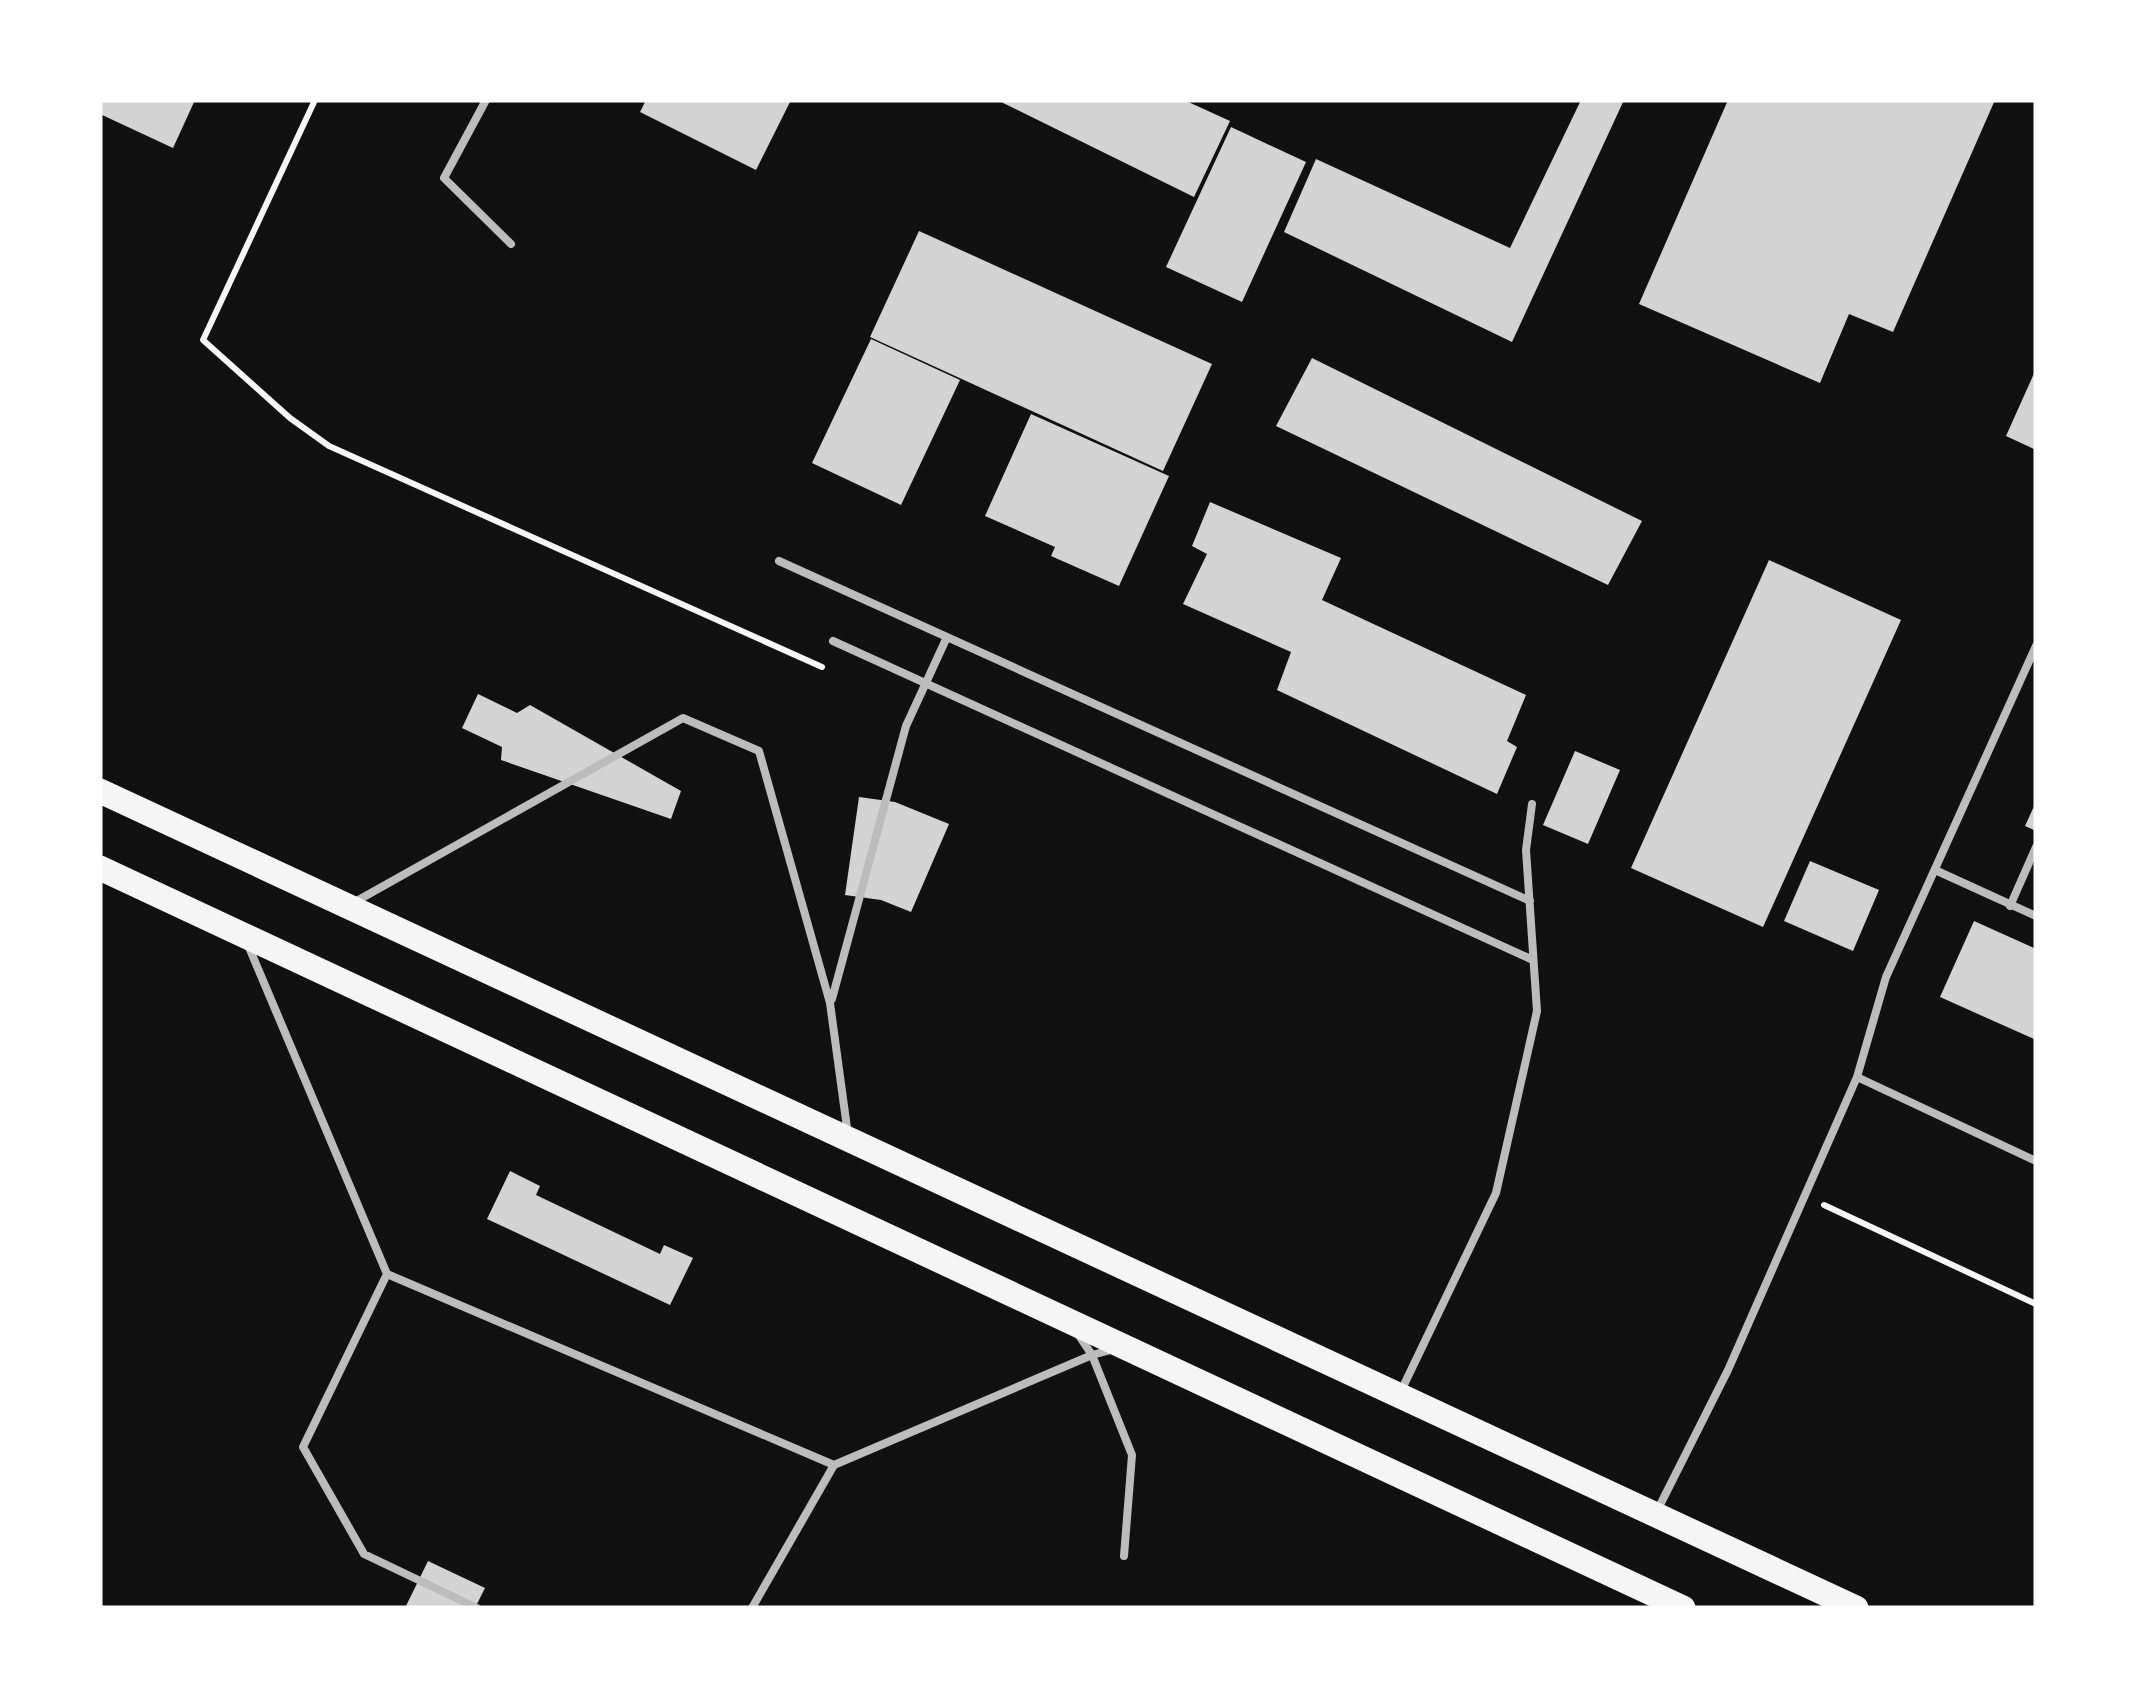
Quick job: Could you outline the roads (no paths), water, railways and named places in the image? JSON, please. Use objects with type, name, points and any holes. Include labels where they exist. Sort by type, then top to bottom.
[{"type":"main road","points":[[100,791],[1856,1608]]},
{"type":"main road","points":[[100,868],[1683,1608]]},
{"type":"lane","points":[[486,100],[444,178],[511,244]]},
{"type":"lane","points":[[779,561],[1530,901]]},
{"type":"lane","points":[[830,1003],[906,726],[947,637]]},
{"type":"lane","points":[[833,641],[1534,960]]},
{"type":"lane","points":[[1655,1515],[1728,1370],[1856,1077],[1886,978],[2036,646]]},
{"type":"lane","points":[[346,906],[684,718],[759,751],[830,1003],[848,1139]]},
{"type":"lane","points":[[1400,1394],[1496,1193],[1537,1011],[1526,850],[1532,804]]},
{"type":"lane","points":[[2010,906],[2036,847]]},
{"type":"lane","points":[[1935,870],[2036,916]]},
{"type":"lane","points":[[244,936],[387,1274],[834,1465]]},
{"type":"lane","points":[[1856,1077],[2036,1161]]},
{"type":"lane","points":[[387,1274],[302,1447],[364,1554],[476,1608]]},
{"type":"lane","points":[[1070,1322],[1092,1354],[1132,1455],[1124,1556]]},
{"type":"lane","points":[[752,1608],[834,1465],[1092,1354],[1127,1347]]}]
